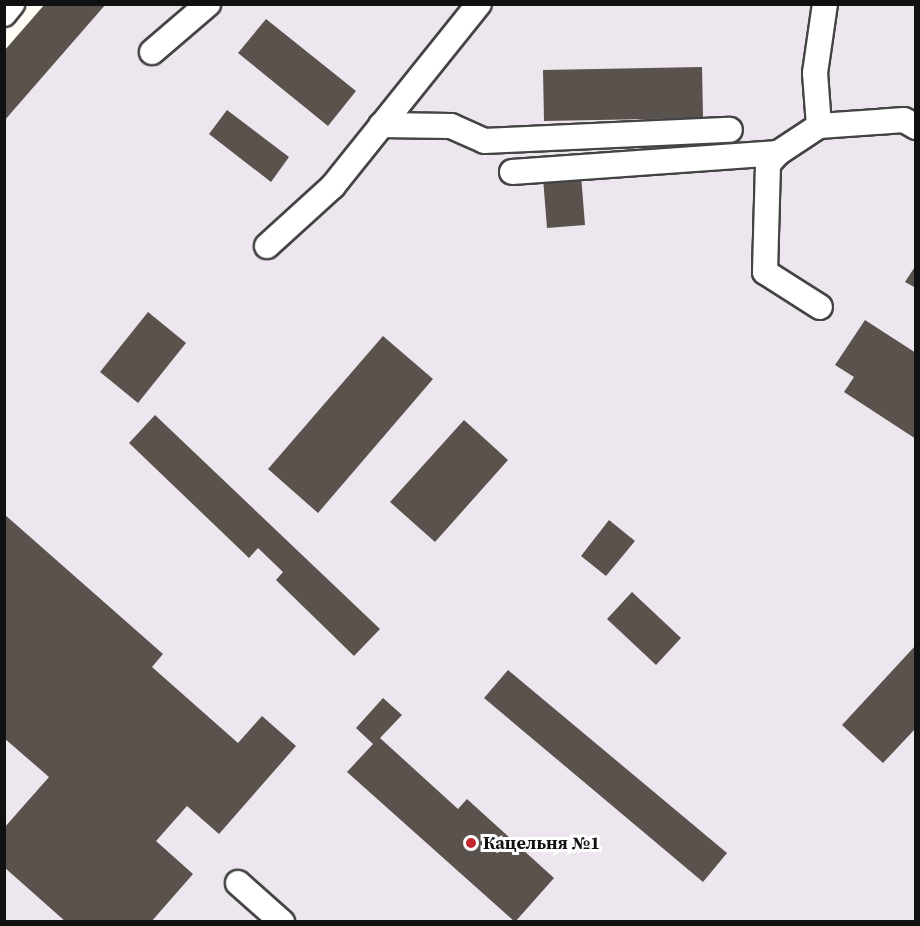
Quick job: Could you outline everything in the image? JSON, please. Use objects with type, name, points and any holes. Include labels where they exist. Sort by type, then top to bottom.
[{"type":"street","points":[[4,14],[12,4]]},
{"type":"street","points":[[152,52],[208,4]]},
{"type":"street","points":[[267,246],[333,186],[479,4]]},
{"type":"street","points":[[819,126],[815,74],[825,4]]},
{"type":"street","points":[[820,307],[765,272],[768,164],[778,153],[819,126],[904,120],[915,127]]},
{"type":"street","points":[[381,125],[451,126],[484,141],[730,130]]},
{"type":"street","points":[[512,172],[778,153]]},
{"type":"street","points":[[238,883],[282,921]]},
{"type":"shaded area","points":[[45,5],[915,5],[915,921],[5,921],[4,51]]},
{"type":"building","points":[[45,4],[106,4],[4,121],[4,51]]},
{"type":"building","points":[[266,19],[356,91],[328,126],[238,53]]},
{"type":"building","points":[[702,67],[703,118],[544,121],[543,70]]},
{"type":"building","points":[[227,110],[289,157],[271,182],[209,134]]},
{"type":"building","points":[[581,175],[585,225],[547,228],[543,178]]},
{"type":"building","points":[[916,265],[916,288],[905,282]]},
{"type":"building","points":[[148,312],[186,343],[138,403],[100,372]]},
{"type":"building","points":[[865,320],[916,353],[916,439],[844,392],[854,377],[835,365]]},
{"type":"building","points":[[383,336],[433,379],[318,513],[268,469]]},
{"type":"building","points":[[155,415],[380,629],[354,656],[276,580],[283,572],[258,548],[249,558],[129,443]]},
{"type":"building","points":[[464,420],[508,460],[435,542],[390,502]]},
{"type":"building","points":[[4,514],[163,654],[152,667],[238,743],[262,716],[296,746],[219,834],[187,806],[156,841],[193,874],[151,922],[66,922],[4,867],[4,828],[49,777],[4,738]]},
{"type":"building","points":[[609,520],[635,541],[606,576],[581,556]]},
{"type":"building","points":[[632,592],[681,638],[656,665],[607,619]]},
{"type":"building","points":[[916,645],[916,728],[883,763],[842,725]]},
{"type":"building","points":[[508,670],[727,853],[703,882],[484,698]]},
{"type":"building","name":"Кацельня №1","points":[[383,698],[402,715],[380,738],[458,809],[467,799],[554,878],[515,922],[347,772],[373,744],[356,728]]},
{"type":"place","name":"Кацельня №1","points":[[471,843]]}]
